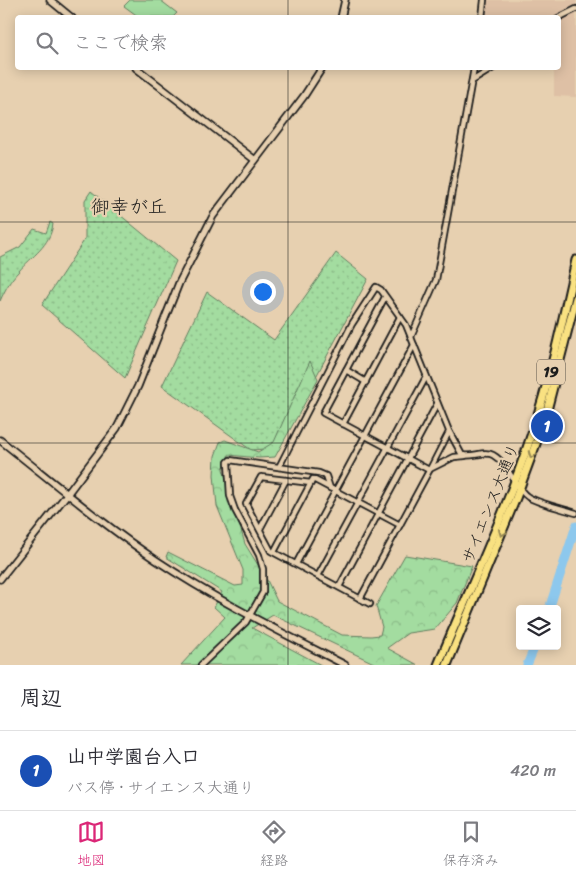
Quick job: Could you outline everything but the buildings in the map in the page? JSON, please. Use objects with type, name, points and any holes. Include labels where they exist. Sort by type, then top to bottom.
[{"type":"main road","name":"サイエンス大通り","points":[[438,665],[516,480],[546,392],[558,346],[576,260]]},
{"type":"main road","name":"サイエンス大通り","points":[[447,665],[520,488],[544,422],[576,298]]},
{"type":"street","points":[[50,0],[68,15]]},
{"type":"street","points":[[342,15],[346,0]]},
{"type":"street","points":[[482,15],[484,0]]},
{"type":"street","points":[[561,16],[576,9]]},
{"type":"street","points":[[139,70],[255,160]]},
{"type":"street","points":[[0,579],[117,428],[134,395],[179,283],[213,216],[304,96],[321,70]]},
{"type":"street","points":[[411,337],[436,280],[474,70]]},
{"type":"street","points":[[472,81],[491,70]]},
{"type":"street","points":[[279,467],[352,324],[376,287],[406,325],[449,432],[462,455],[465,456]]},
{"type":"street","points":[[385,296],[323,413],[430,469]]},
{"type":"street","points":[[343,424],[400,317]]},
{"type":"street","points":[[296,564],[333,489],[365,436],[414,346]]},
{"type":"street","points":[[346,370],[366,382]]},
{"type":"street","points":[[318,576],[426,377]]},
{"type":"street","points":[[338,588],[437,404]]},
{"type":"street","points":[[360,599],[449,432]]},
{"type":"street","points":[[0,440],[133,544],[157,560],[214,596],[345,665]]},
{"type":"street","points":[[430,469],[454,457],[493,455],[509,471],[520,488],[529,497],[576,513]]},
{"type":"street","points":[[202,665],[246,622],[263,592],[263,569],[259,555],[235,510],[230,496],[228,462],[230,460],[319,472],[326,476],[333,489]]},
{"type":"street","points":[[311,483],[261,477],[246,504],[271,551],[370,604]]},
{"type":"street","points":[[274,552],[313,479],[400,525]]},
{"type":"street","points":[[260,529],[286,480]]},
{"type":"shaded area","points":[[486,0],[576,0],[576,6],[556,15],[484,15]]},
{"type":"shaded area","points":[[576,12],[576,97],[554,96],[554,70],[561,70],[561,19]]},
{"type":"green space","points":[[130,0],[160,0],[177,13],[175,15],[136,15],[124,6]]},
{"type":"green space","points":[[91,191],[176,261],[125,378],[42,305],[85,239],[85,200]]},
{"type":"green space","points":[[50,222],[53,224],[48,239],[13,278],[0,301],[0,257],[20,247],[34,229],[46,233]]},
{"type":"green space","points":[[336,253],[368,279],[278,448],[251,450],[162,386],[207,292],[274,340]]},
{"type":"green space","points":[[310,361],[318,379],[275,457],[259,458],[229,455],[223,469],[245,544],[266,578],[277,601],[342,635],[380,635],[382,627],[376,606],[405,555],[472,566],[457,603],[435,629],[408,633],[387,648],[418,665],[378,665],[273,615],[252,628],[321,665],[181,665],[225,617],[214,607],[222,592],[166,557],[168,552],[235,586],[243,585],[243,570],[217,506],[214,475],[215,456],[220,442],[225,440],[258,452],[274,442]]},
{"type":"waterway","points":[[550,605],[576,526]]},
{"type":"waterway","points":[[527,665],[533,650]]},
{"type":"place","name":"山中学園台入口","points":[[547,426]]},
{"type":"district","name":"御幸が丘","points":[[129,206]]}]
